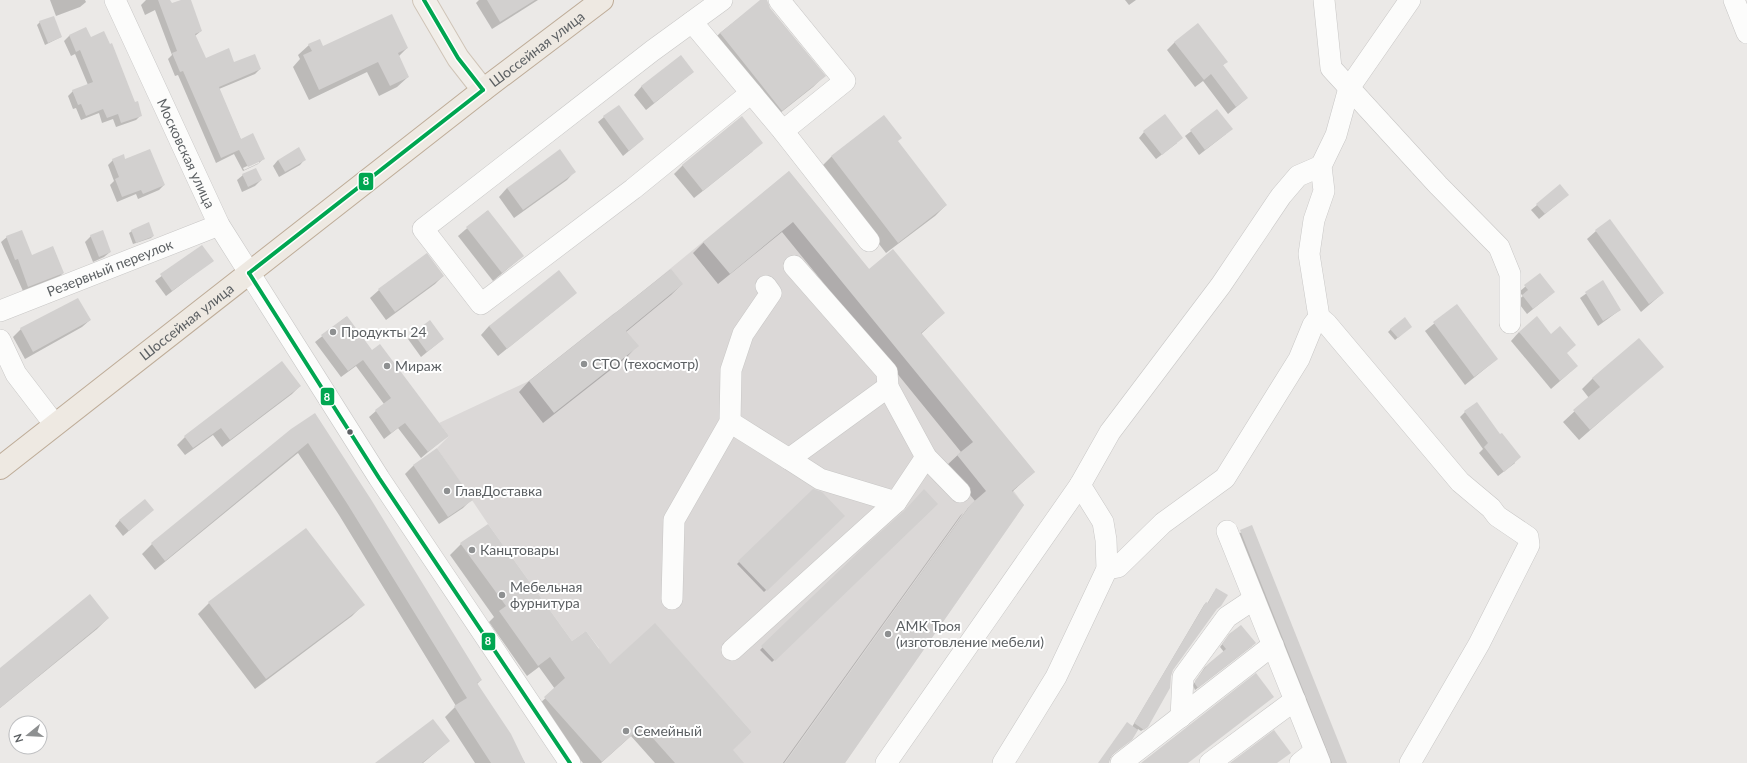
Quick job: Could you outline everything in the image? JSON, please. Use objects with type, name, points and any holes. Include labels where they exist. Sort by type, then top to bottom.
[{"type":"highway","name":"Шоссейная улица","points":[[0,468],[483,90],[602,0]]},
{"type":"main road","points":[[424,0],[458,58],[483,90]]},
{"type":"street","name":"Московская улица","points":[[115,0],[219,225],[379,478],[570,763]]},
{"type":"street","points":[[722,0],[652,50],[423,229],[480,304],[633,189],[751,93]]},
{"type":"street","points":[[780,0],[845,81],[783,131]]},
{"type":"street","points":[[1324,0],[1331,68],[1438,185],[1500,247],[1510,274],[1510,323]]},
{"type":"street","points":[[1410,0],[1349,88],[1336,135],[1321,166],[1324,191],[1314,220],[1309,254],[1319,317],[1327,324],[1460,482],[1491,508],[1497,516],[1528,537],[1529,545],[1479,644],[1410,763]]},
{"type":"street","points":[[1734,0],[1747,33]]},
{"type":"street","points":[[692,22],[783,131],[869,241]]},
{"type":"street","points":[[886,763],[1080,485],[1110,432],[1221,285],[1281,196],[1298,176],[1321,166]]},
{"type":"street","name":"Резервный переулок","points":[[0,311],[219,225]]},
{"type":"street","points":[[794,266],[887,372],[888,388],[926,458],[960,492]]},
{"type":"street","points":[[672,599],[674,520],[730,422],[731,370],[743,334],[771,293],[766,286]]},
{"type":"street","points":[[1107,570],[1118,567],[1163,523],[1225,478],[1299,359],[1312,325],[1319,317]]},
{"type":"street","points":[[0,340],[16,374],[55,425]]},
{"type":"street","points":[[788,459],[888,388]]},
{"type":"street","points":[[730,422],[820,478],[896,502]]},
{"type":"street","points":[[732,650],[896,502],[926,458]]},
{"type":"street","points":[[1002,763],[1056,677],[1107,570],[1106,540],[1103,522],[1080,485]]},
{"type":"street","points":[[1227,531],[1295,700],[1312,759]]},
{"type":"street","points":[[1181,717],[1183,677],[1226,617],[1254,598]]},
{"type":"street","points":[[1121,763],[1273,646]]},
{"type":"street","points":[[1210,763],[1295,700]]},
{"type":"shaded area","points":[[789,171],[1035,472],[1013,490],[1024,505],[845,763],[734,763],[731,751],[752,732],[655,624],[597,676],[599,648],[586,631],[572,641],[488,524],[437,448],[449,436],[439,423],[529,381],[620,310]]},
{"type":"building","points":[[158,0],[170,0],[172,3],[181,0],[191,0],[202,31],[195,34],[206,58],[229,48],[234,62],[255,54],[261,69],[219,87],[241,139],[253,133],[265,159],[248,167],[239,150],[221,158],[183,71],[180,72],[172,53],[177,51]]},
{"type":"building","points":[[487,0],[535,0],[500,22]]},
{"type":"building","points":[[760,0],[767,0],[770,8],[826,76],[782,111],[720,33]]},
{"type":"building","points":[[392,14],[408,48],[398,53],[409,77],[390,86],[378,62],[319,90],[303,55],[312,51],[308,44],[320,39],[323,46]]},
{"type":"building","points":[[54,16],[62,37],[48,43],[39,21]]},
{"type":"building","points":[[1198,23],[1228,62],[1223,65],[1248,98],[1236,107],[1211,74],[1204,80],[1174,42]]},
{"type":"building","points":[[86,27],[91,37],[104,31],[110,44],[112,43],[135,102],[138,101],[142,116],[121,123],[118,114],[107,118],[103,109],[86,116],[81,104],[78,105],[72,90],[93,82],[80,50],[76,52],[69,35]]},
{"type":"building","points":[[681,55],[694,72],[654,103],[641,86]]},
{"type":"building","points":[[619,105],[644,139],[629,151],[603,116]]},
{"type":"building","points":[[1217,109],[1233,129],[1205,150],[1190,130]]},
{"type":"building","points":[[1165,114],[1183,138],[1162,155],[1143,131]]},
{"type":"building","points":[[884,115],[902,138],[898,141],[947,205],[898,243],[831,156]]},
{"type":"building","points":[[742,116],[763,143],[703,191],[682,165]]},
{"type":"building","points":[[299,147],[306,160],[285,172],[278,160]]},
{"type":"building","points":[[150,149],[165,185],[143,194],[141,190],[122,197],[115,179],[119,177],[112,159],[124,154],[125,159]]},
{"type":"building","points":[[560,149],[576,172],[523,210],[507,188]]},
{"type":"building","points":[[256,168],[262,180],[248,187],[242,174]]},
{"type":"building","points":[[789,171],[869,269],[893,249],[945,313],[921,333],[1035,472],[1012,491],[1024,505],[845,763],[785,763],[971,504],[986,491],[957,455],[973,442],[793,222],[730,274],[703,242]]},
{"type":"building","points":[[1560,184],[1569,195],[1545,214],[1536,204]]},
{"type":"building","points":[[488,210],[524,256],[502,273],[466,227]]},
{"type":"building","points":[[1610,219],[1664,293],[1649,304],[1595,230]]},
{"type":"building","points":[[149,222],[154,236],[136,243],[131,230]]},
{"type":"building","points":[[22,230],[32,255],[53,246],[64,273],[28,287],[18,259],[15,260],[6,236]]},
{"type":"building","points":[[103,230],[111,252],[99,257],[90,235]]},
{"type":"building","points":[[202,245],[214,261],[172,291],[160,274]]},
{"type":"building","points":[[427,253],[444,276],[395,312],[378,289]]},
{"type":"building","name":"СТО (техосмотр)","points":[[671,269],[683,284],[626,331],[639,346],[554,413],[529,381]]},
{"type":"building","points":[[559,270],[577,293],[507,349],[489,326]]},
{"type":"building","points":[[1540,273],[1555,292],[1533,309],[1522,295],[1528,290],[1524,285]]},
{"type":"building","points":[[1603,280],[1621,310],[1603,321],[1585,292]]},
{"type":"building","points":[[78,298],[91,320],[33,352],[20,328]]},
{"type":"building","points":[[1457,304],[1498,359],[1474,377],[1433,322]]},
{"type":"building","points":[[347,316],[372,350],[380,344],[449,436],[428,452],[405,423],[391,433],[375,410],[391,398],[363,360],[348,371],[321,335]]},
{"type":"building","points":[[1537,316],[1551,334],[1560,326],[1576,345],[1567,353],[1578,366],[1560,381],[1519,332]]},
{"type":"building","points":[[1405,317],[1412,327],[1398,338],[1390,329]]},
{"type":"building","points":[[430,320],[444,339],[427,352],[413,333]]},
{"type":"building","points":[[1639,338],[1664,367],[1590,430],[1573,410],[1600,387],[1592,378]]},
{"type":"building","points":[[282,361],[301,386],[230,440],[221,428],[193,448],[184,436]]},
{"type":"building","points":[[1477,402],[1500,434],[1502,433],[1521,457],[1504,472],[1484,447],[1488,443],[1464,411]]},
{"type":"building","points":[[315,413],[372,501],[482,680],[477,683],[511,734],[525,763],[491,763],[454,706],[467,698],[308,443],[165,561],[151,543],[291,429]]},
{"type":"building","points":[[437,448],[473,500],[448,517],[413,465]]},
{"type":"building","points":[[813,489],[822,492],[845,516],[767,591],[738,561]]},
{"type":"building","points":[[924,489],[938,504],[775,661],[761,646],[867,544],[904,511]]},
{"type":"building","points":[[145,499],[154,510],[129,531],[119,520]]},
{"type":"building","points":[[488,524],[572,641],[586,631],[610,664],[655,623],[752,732],[733,750],[744,763],[675,763],[642,726],[602,762],[544,697],[565,678],[550,657],[538,666],[499,611],[506,606],[460,543]]},
{"type":"building","points":[[1252,525],[1347,763],[1332,763],[1240,530]]},
{"type":"building","points":[[306,528],[365,605],[266,679],[208,602]]},
{"type":"building","points":[[1216,588],[1228,595],[1173,670],[1170,688],[1148,727],[1144,730],[1134,723],[1206,602],[1208,603]]},
{"type":"building","points":[[90,594],[109,618],[0,708],[0,668]]},
{"type":"building","points":[[1241,625],[1256,643],[1198,688],[1195,681],[1208,664],[1226,649],[1222,644],[1229,634]]},
{"type":"building","points":[[1256,673],[1274,697],[1188,763],[1141,763]]},
{"type":"building","points":[[433,719],[450,741],[422,763],[375,763]]},
{"type":"building","points":[[1127,722],[1138,730],[1132,740],[1113,754],[1109,763],[1098,763]]},
{"type":"building","points":[[1274,730],[1291,753],[1277,763],[1230,763]]},
{"type":"transit line","name":"8","points":[[424,0],[458,58],[483,90]]},
{"type":"transit line","name":"8","points":[[249,273],[483,90]]},
{"type":"transit line","name":"8","points":[[249,273],[379,478],[570,763]]},
{"type":"place","name":"Продукты 24","points":[[333,332]]},
{"type":"place","name":"СТО (техосмотр)","points":[[584,364]]},
{"type":"place","name":"Мираж","points":[[387,366]]},
{"type":"place","name":"ГлавДоставка","points":[[447,491]]},
{"type":"place","name":"Канцтовары","points":[[472,550]]},
{"type":"place","name":"Мебельная фурнитура","points":[[502,595]]},
{"type":"place","name":"АМК Троя (изготовление мебели)","points":[[888,634]]},
{"type":"place","name":"Семейный","points":[[626,731]]}]
